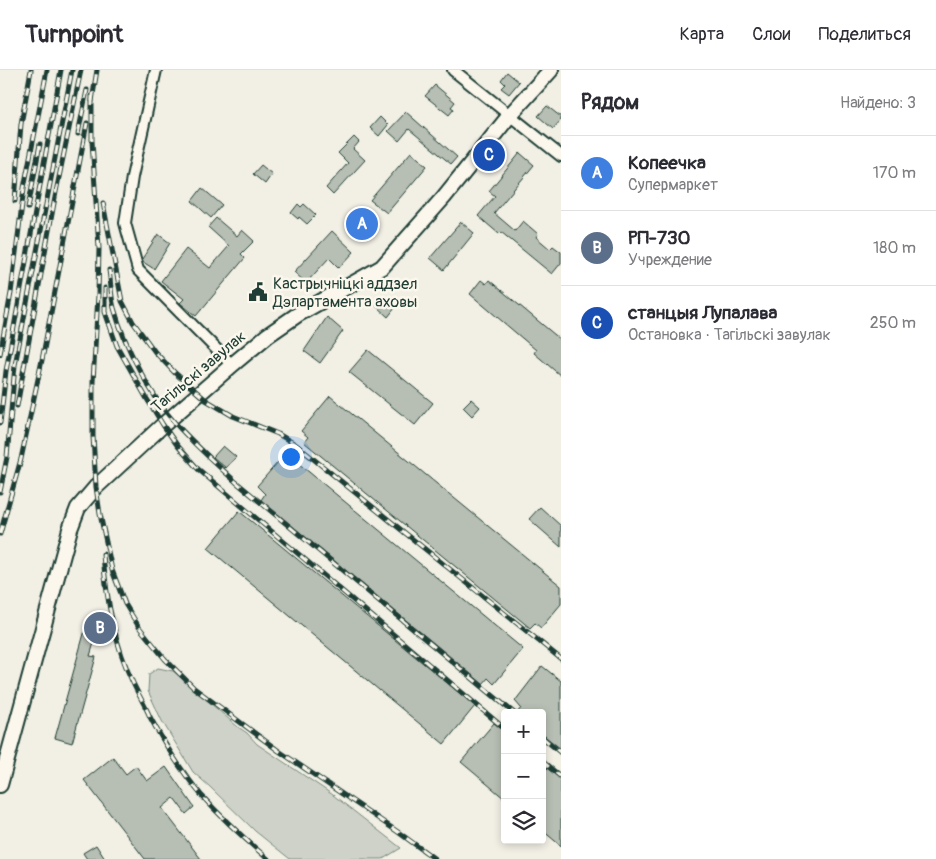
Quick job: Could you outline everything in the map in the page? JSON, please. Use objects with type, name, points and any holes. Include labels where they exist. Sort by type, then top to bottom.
[{"type":"main road","name":"Тагільскі завулак","points":[[0,785],[70,529],[78,508],[96,487],[157,430],[268,335],[297,315],[382,268],[444,197],[510,115],[551,70]]},
{"type":"street","points":[[156,70],[132,177],[126,224],[138,270],[232,365]]},
{"type":"street","points":[[453,70],[561,156]]},
{"type":"shaded area","points":[[158,668],[173,671],[247,733],[257,744],[333,795],[401,848],[383,859],[290,859],[255,831],[193,772],[162,721],[148,691],[149,674]]},
{"type":"building","points":[[507,72],[519,82],[509,94],[501,88],[505,84],[501,80]]},
{"type":"building","points":[[435,85],[455,102],[451,107],[454,109],[449,115],[425,96]]},
{"type":"building","points":[[547,106],[561,117],[561,120],[553,129],[538,116]]},
{"type":"building","points":[[406,112],[457,157],[451,164],[409,129],[399,141],[388,131]]},
{"type":"building","points":[[380,117],[388,125],[379,136],[370,128]]},
{"type":"building","points":[[354,137],[359,142],[353,149],[365,160],[333,195],[326,188],[348,163],[338,153]]},
{"type":"building","points":[[411,152],[427,166],[387,213],[370,200]]},
{"type":"building","points":[[520,153],[534,165],[494,213],[515,231],[523,221],[538,234],[536,237],[550,249],[553,246],[561,252],[561,263],[552,274],[501,232],[499,234],[478,216],[495,196],[489,191]]},
{"type":"building","points":[[261,165],[272,174],[265,184],[253,174]]},
{"type":"building","points":[[202,188],[222,205],[211,218],[192,201]]},
{"type":"building","points":[[298,204],[301,207],[304,204],[316,215],[307,224],[291,213]]},
{"type":"building","points":[[216,218],[237,236],[242,230],[254,241],[241,254],[245,258],[196,316],[180,303],[184,299],[161,281],[186,249],[210,268],[229,246],[208,227]]},
{"type":"building","points":[[461,222],[474,233],[444,270],[430,258]]},
{"type":"building","points":[[332,231],[354,252],[339,268],[329,258],[306,283],[294,272]]},
{"type":"building","points":[[158,234],[170,243],[154,269],[143,262],[142,259]]},
{"type":"building","points":[[481,280],[486,284],[489,280],[561,340],[561,376],[534,353],[536,350],[470,294]]},
{"type":"building","points":[[383,297],[395,308],[388,317],[376,306]]},
{"type":"building","points":[[327,317],[343,331],[320,363],[304,351]]},
{"type":"building","points":[[368,350],[433,403],[415,425],[349,372]]},
{"type":"building","points":[[330,396],[561,586],[561,604],[541,628],[535,623],[530,628],[304,442],[308,437],[301,431]]},
{"type":"building","points":[[471,399],[480,407],[472,416],[463,407]]},
{"type":"building","points":[[223,446],[236,457],[226,468],[213,457]]},
{"type":"building","points":[[286,453],[523,649],[494,684],[488,678],[483,684],[261,500],[265,494],[257,486]]},
{"type":"building","points":[[540,507],[561,526],[561,547],[529,519]]},
{"type":"building","points":[[239,511],[475,706],[444,744],[208,548]]},
{"type":"building","points":[[85,630],[97,633],[90,656],[96,657],[72,743],[55,738]]},
{"type":"building","points":[[542,666],[561,681],[561,749],[546,737],[546,709],[520,709],[515,701]]},
{"type":"building","points":[[494,723],[501,729],[501,796],[461,762]]},
{"type":"building","points":[[113,757],[126,774],[136,766],[147,781],[166,767],[194,807],[186,814],[174,798],[162,808],[201,859],[145,859],[84,780]]},
{"type":"building","points":[[546,767],[561,779],[561,846],[546,833]]},
{"type":"building","points":[[96,845],[105,859],[87,859],[83,853]]},
{"type":"railway","points":[[15,201],[21,124],[31,70]]},
{"type":"railway","points":[[0,354],[11,293],[24,188],[47,70]]},
{"type":"railway","points":[[0,423],[6,371],[61,70]]},
{"type":"railway","points":[[0,492],[7,457],[15,365],[72,70]]},
{"type":"railway","points":[[17,406],[56,192],[81,70]]},
{"type":"railway","points":[[92,101],[97,70]]},
{"type":"railway","points":[[78,134],[87,90]]},
{"type":"railway","points":[[92,96],[92,141],[99,248],[93,382],[93,436],[96,487],[112,570],[125,604],[139,627],[165,659],[194,688],[279,751],[435,859]]},
{"type":"railway","points":[[0,534],[21,459],[42,360],[87,123]]},
{"type":"railway","points":[[28,208],[40,144]]},
{"type":"railway","points":[[103,203],[122,301],[133,322],[155,352],[175,373],[206,400],[233,416],[278,434],[295,444],[561,659]]},
{"type":"railway","points":[[109,270],[113,304],[131,354],[147,384],[175,423],[236,482],[509,709]]},
{"type":"railway","points":[[105,288],[105,312],[117,346],[163,425],[198,469],[501,726]]},
{"type":"railway","points":[[103,554],[106,587],[116,636],[126,668],[150,717],[174,758],[202,796],[234,829],[268,859]]},
{"type":"railway","points":[[546,740],[561,753]]},
{"type":"railway","points":[[546,764],[561,777]]},
{"type":"place","name":"станцыя Лупалава","points":[[489,155]]},
{"type":"place","name":"Копеечка","points":[[362,224]]},
{"type":"place","name":"Кастрычніцкі аддзел Дэпартамента аховы","points":[[258,292]]},
{"type":"place","name":"РП-730","points":[[100,628]]}]
